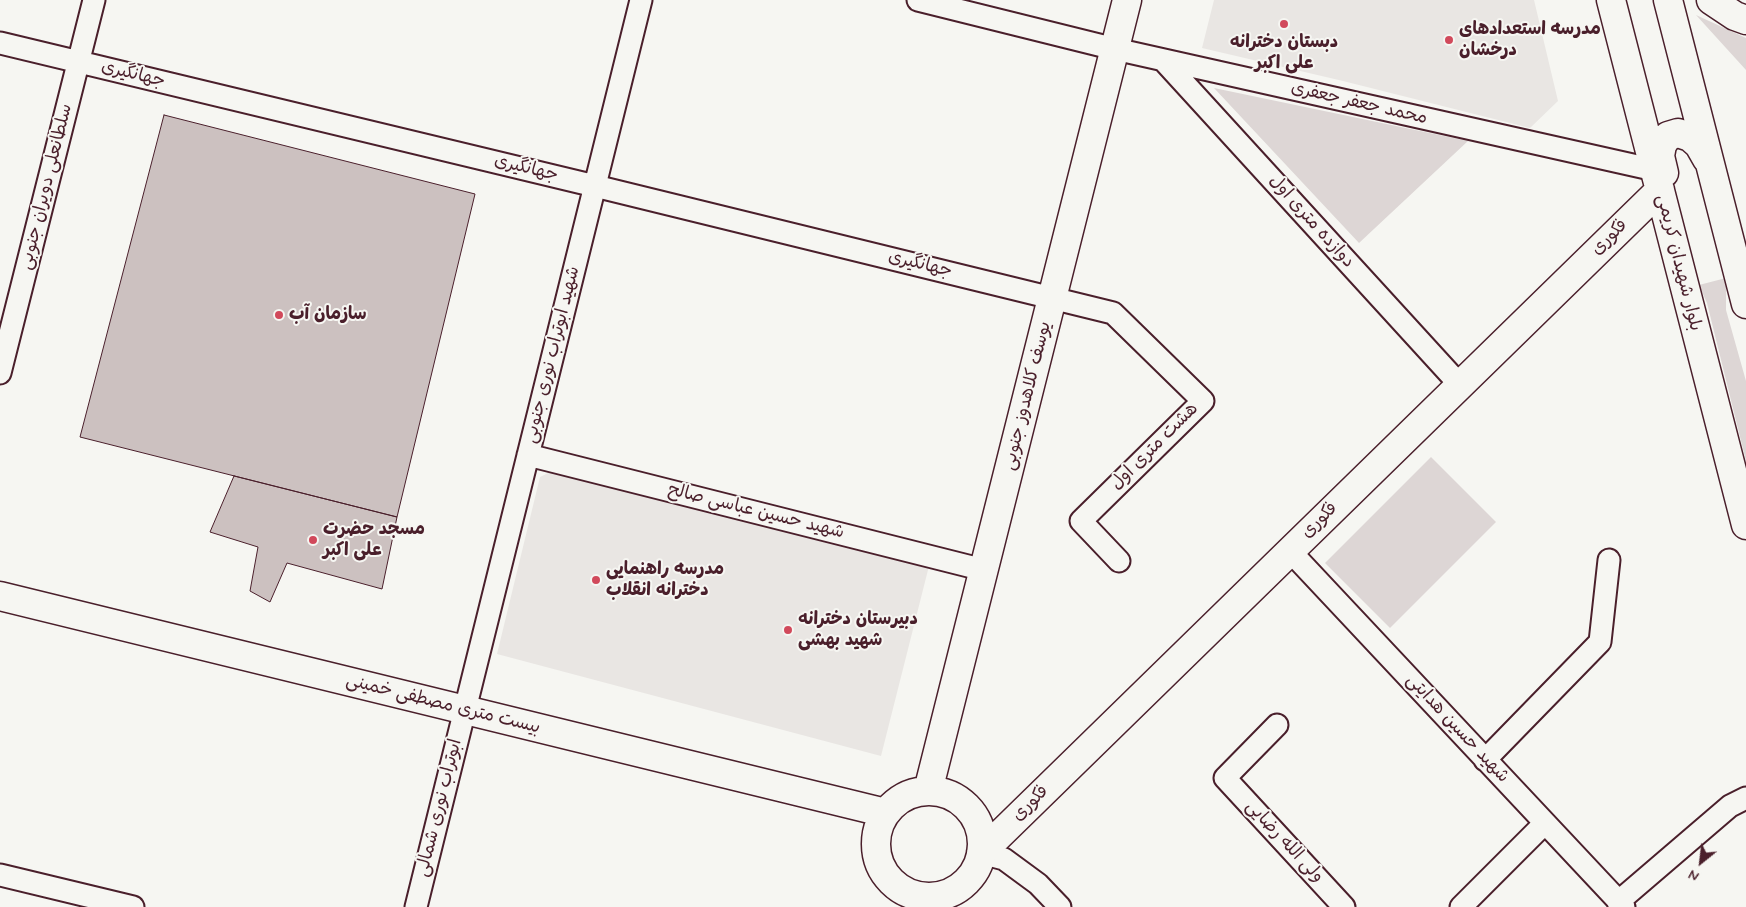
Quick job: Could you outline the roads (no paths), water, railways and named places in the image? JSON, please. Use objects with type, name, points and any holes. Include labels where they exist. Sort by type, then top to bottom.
[{"type":"main road","name":"یوسف کلاهدوز جنوبی","points":[[928,792],[1127,0]]},
{"type":"main road","name":"بلوار شهیدان کریمی","points":[[1611,0],[1746,525]]},
{"type":"main road","points":[[1668,0],[1746,304]]},
{"type":"main road","points":[[1711,0],[1735,16],[1746,20]]},
{"type":"main road","points":[[1680,268],[1685,253],[1660,156],[1662,145],[1668,136],[1678,133],[1690,137],[1699,145],[1710,163]]},
{"type":"main road","name":"فکوری","points":[[981,852],[1460,385],[1657,180]]},
{"type":"main road","name":"بیست متری مصطفی خمینی","points":[[0,596],[886,814]]},
{"type":"main road","points":[[928,792],[941,793],[954,798],[973,815],[979,827],[982,840],[981,852],[977,868],[968,881],[956,890],[940,896],[907,900],[885,873],[878,859],[876,844],[879,828],[886,814],[897,802],[912,794],[928,792]]},
{"type":"street","name":"سلطانعلی دویران جنوبی","points":[[0,373],[7,314],[94,0]]},
{"type":"street","name":"شهید ابوتراب نوری جنوبی","points":[[465,710],[641,0]]},
{"type":"street","name":"محمد جعفر جعفری","points":[[918,0],[1657,180]]},
{"type":"street","name":"جهانگیری","points":[[0,43],[1052,297]]},
{"type":"street","name":"دوازده متری اول","points":[[1163,60],[1460,385]]},
{"type":"street","name":"هشت متری اول","points":[[1052,297],[1113,313],[1203,401],[1081,521],[1119,561]]},
{"type":"street","name":"شهید حسین عباسی صالح","points":[[528,455],[984,570]]},
{"type":"street","name":"شهید حسین هدایتی","points":[[1290,550],[1621,904]]},
{"type":"street","points":[[1486,760],[1600,642],[1609,560]]},
{"type":"street","name":"ابوتراب نوری شمالی","points":[[416,907],[465,710]]},
{"type":"street","name":"ولی الله رضایی","points":[[1277,725],[1224,778],[1344,907]]},
{"type":"street","points":[[1621,904],[1730,806],[1746,798]]},
{"type":"street","points":[[1462,907],[1545,823]]},
{"type":"street","points":[[981,852],[1004,859],[1038,884],[1060,907]]},
{"type":"street","points":[[0,875],[133,907]]},
{"type":"place","name":"دبستان دخترانه علی اکبر","points":[[1284,24]]},
{"type":"place","name":"مدرسه استعدادهای درخشان","points":[[1449,40]]},
{"type":"place","name":"سازمان آب","points":[[279,315]]},
{"type":"place","name":"مسجد حضرت علی اکبر","points":[[313,540]]},
{"type":"place","name":"مدرسه راهنمایی دخترانه انقلاب","points":[[596,580]]},
{"type":"place","name":"دبیرستان دخترانه شهید بهشی","points":[[788,630]]}]
